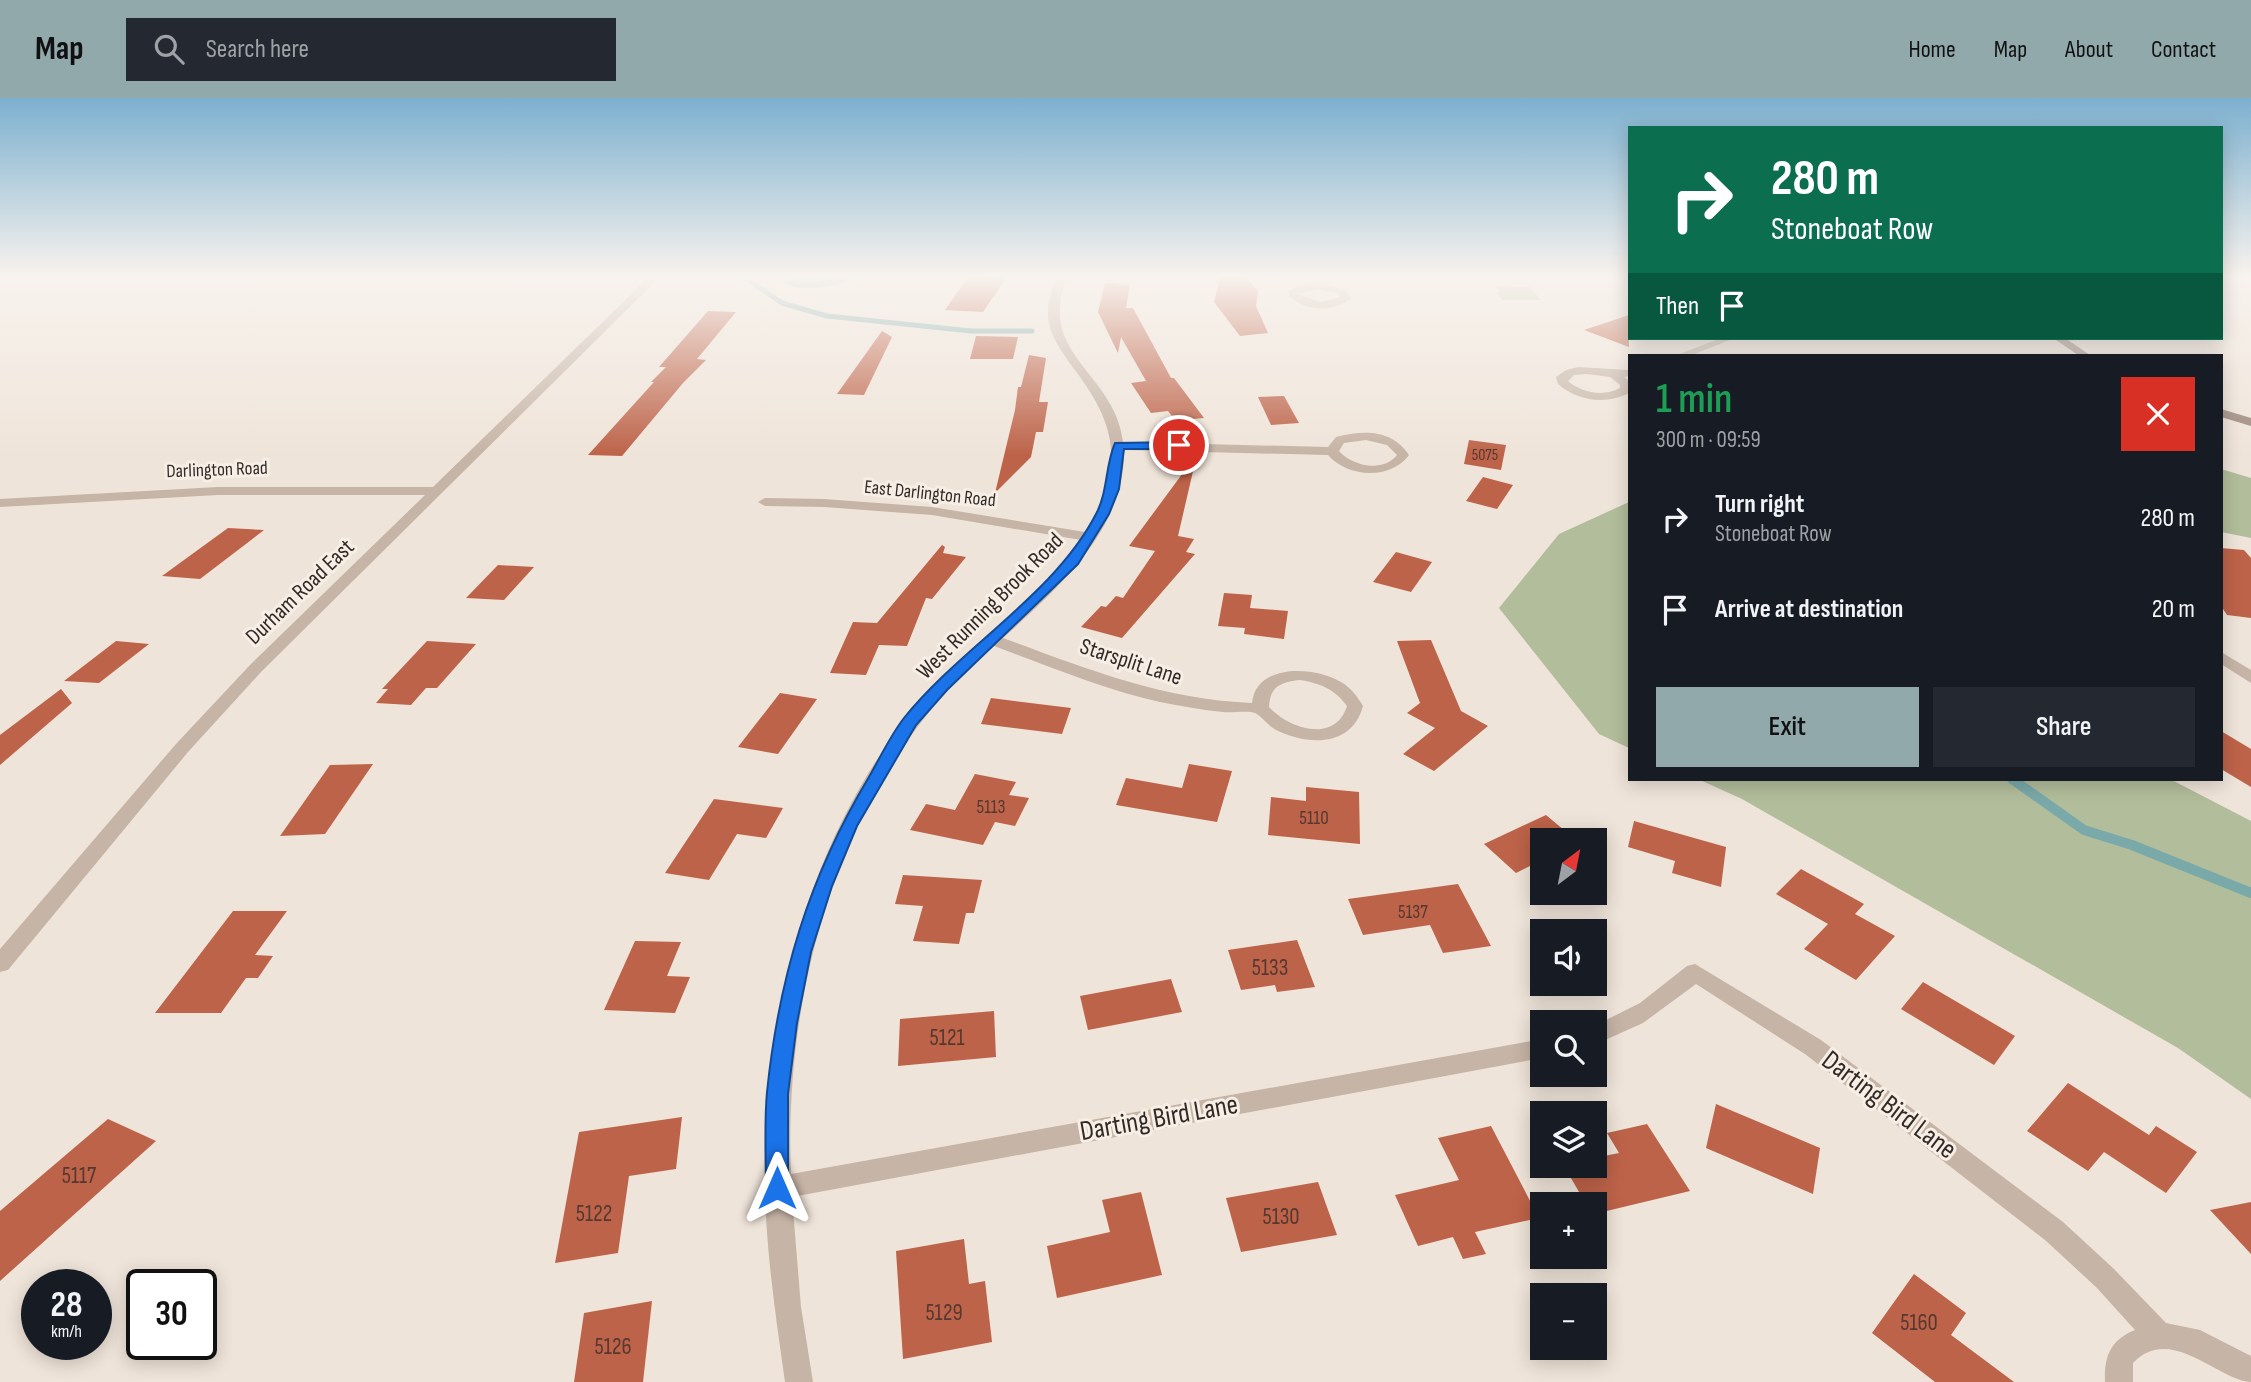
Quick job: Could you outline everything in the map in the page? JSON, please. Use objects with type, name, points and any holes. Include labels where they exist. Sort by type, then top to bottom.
[{"type":"street","name":"Durham Road East","points":[[0,964],[181,748],[256,668],[596,335]]},
{"type":"street","name":"West Running Brook Road","points":[[799,1382],[786,1307],[777,1188],[778,1094],[787,1023],[801,952],[823,886],[848,826],[909,722],[991,639],[1066,569],[1090,537],[1113,489],[1119,446],[1107,407],[1057,335]]},
{"type":"street","points":[[1685,354],[1724,340]]},
{"type":"street","points":[[2060,340],[2083,354]]},
{"type":"street","points":[[1615,376],[1626,384],[1626,390],[1612,396],[1576,392],[1562,382],[1562,377],[1577,370],[1615,376],[1628,373]]},
{"type":"street","points":[[2223,414],[2251,422]]},
{"type":"street","points":[[1119,446],[1332,451],[1342,461],[1366,468],[1392,466],[1403,455],[1400,448],[1391,442],[1368,436],[1340,440],[1332,451]]},
{"type":"street","name":"Darlington Road","points":[[0,503],[233,488],[321,487],[436,491]]},
{"type":"street","name":"East Darlington Road","points":[[765,502],[848,504],[932,511],[1090,537]]},
{"type":"street","name":"Starsplit Lane","points":[[991,639],[1183,704],[1229,709],[1260,708]]},
{"type":"street","points":[[2223,658],[2251,678]]},
{"type":"street","points":[[1302,675],[1335,683],[1345,690],[1355,706],[1346,725],[1336,730],[1310,735],[1277,726],[1266,718],[1260,708],[1262,691],[1268,685],[1277,680],[1302,675]]},
{"type":"street","name":"Darting Bird Lane","points":[[1607,1031],[1651,1009],[1695,972],[1814,1047],[2054,1231],[2105,1279],[2158,1335]]},
{"type":"street","name":"Darting Bird Lane","points":[[777,1188],[1530,1050]]},
{"type":"street","points":[[2119,1382],[2120,1358],[2133,1343],[2158,1335],[2182,1338],[2218,1352],[2251,1373]]},
{"type":"green space","points":[[2223,470],[2251,478],[2251,538],[2223,532]]},
{"type":"green space","points":[[1628,502],[1628,748],[1599,734],[1499,608],[1559,534]]},
{"type":"green space","points":[[1702,781],[2174,781],[2251,821],[2251,1099],[2178,1048],[1742,799]]},
{"type":"building","points":[[687,335],[717,335],[697,359],[706,360],[683,383],[622,456],[588,455],[666,367],[659,367]]},
{"type":"building","points":[[879,335],[892,337],[864,395],[837,394]]},
{"type":"building","points":[[1109,335],[1148,335],[1171,378],[1174,378],[1204,418],[1193,419],[1199,429],[1188,436],[1168,411],[1151,413],[1131,383],[1146,381],[1121,337],[1118,353]]},
{"type":"building","points":[[1597,335],[1628,335],[1629,347]]},
{"type":"building","points":[[976,336],[1018,337],[1013,359],[970,359]]},
{"type":"building","points":[[1029,355],[1046,358],[1039,402],[1048,402],[1043,432],[1036,432],[1031,457],[995,493],[1018,387],[1021,387]]},
{"type":"building","points":[[1284,396],[1299,423],[1271,425],[1258,397]]},
{"type":"building","points":[[1469,440],[1506,445],[1501,470],[1464,464]]},
{"type":"building","points":[[1197,454],[1178,536],[1194,539],[1186,552],[1195,554],[1122,638],[1081,627],[1101,606],[1106,607],[1116,596],[1123,598],[1155,551],[1129,546]]},
{"type":"building","points":[[1483,477],[1513,485],[1497,509],[1466,501]]},
{"type":"building","points":[[228,528],[264,530],[200,579],[162,576]]},
{"type":"building","points":[[942,545],[945,547],[943,553],[966,557],[932,599],[926,598],[907,646],[879,645],[866,675],[830,673],[853,622],[877,623]]},
{"type":"building","points":[[2223,548],[2244,550],[2251,558],[2251,618],[2227,615],[2223,609]]},
{"type":"building","points":[[1396,552],[1432,562],[1411,592],[1373,582]]},
{"type":"building","points":[[498,565],[534,567],[504,600],[466,598]]},
{"type":"building","points":[[1224,593],[1252,595],[1250,608],[1288,611],[1284,639],[1244,634],[1245,628],[1218,626]]},
{"type":"building","points":[[1431,640],[1461,711],[1488,726],[1434,771],[1403,754],[1435,728],[1407,713],[1420,703],[1397,641]]},
{"type":"building","points":[[116,641],[149,644],[99,683],[64,681]]},
{"type":"building","points":[[427,641],[476,644],[437,688],[426,688],[411,705],[376,703],[388,689],[382,689]]},
{"type":"building","points":[[61,689],[72,703],[0,765],[0,735]]},
{"type":"building","points":[[780,693],[817,699],[778,754],[738,747]]},
{"type":"building","points":[[991,698],[1071,708],[1062,734],[981,724]]},
{"type":"building","points":[[2223,732],[2251,749],[2251,787],[2223,770]]},
{"type":"building","points":[[373,764],[325,834],[280,836],[330,765]]},
{"type":"building","points":[[1189,764],[1232,771],[1217,822],[1116,805],[1126,778],[1182,788]]},
{"type":"building","points":[[975,774],[1016,782],[1009,795],[1029,798],[1015,826],[995,822],[983,845],[910,830],[926,804],[955,810]]},
{"type":"building","points":[[1306,787],[1359,792],[1360,844],[1268,835],[1271,797],[1306,801]]},
{"type":"building","points":[[714,799],[783,808],[766,838],[737,834],[709,880],[665,873]]},
{"type":"building","points":[[1546,815],[1562,828],[1530,828],[1530,866],[1516,873],[1484,844]]},
{"type":"building","points":[[1634,821],[1726,847],[1721,887],[1672,873],[1675,861],[1628,847]]},
{"type":"building","points":[[1801,869],[1864,904],[1855,914],[1895,936],[1856,980],[1804,949],[1828,924],[1776,894]]},
{"type":"building","points":[[903,875],[982,880],[974,913],[966,913],[959,944],[913,941],[923,906],[895,904]]},
{"type":"building","points":[[1458,884],[1491,946],[1443,953],[1430,925],[1363,935],[1348,899]]},
{"type":"building","points":[[233,911],[287,911],[255,955],[273,956],[258,978],[246,978],[221,1013],[155,1013]]},
{"type":"building","points":[[1297,940],[1315,987],[1277,992],[1275,985],[1241,990],[1228,950]]},
{"type":"building","points":[[635,941],[681,942],[667,976],[690,977],[675,1013],[604,1010]]},
{"type":"building","points":[[1171,979],[1182,1012],[1088,1030],[1080,996]]},
{"type":"building","points":[[1923,982],[2015,1036],[1994,1065],[1901,1009]]},
{"type":"building","points":[[994,1011],[996,1057],[898,1066],[900,1019]]},
{"type":"building","points":[[2068,1083],[2149,1135],[2156,1126],[2197,1152],[2166,1193],[2104,1152],[2088,1171],[2027,1131]]},
{"type":"building","points":[[1716,1104],[1820,1148],[1813,1194],[1706,1148]]},
{"type":"building","points":[[682,1117],[676,1169],[629,1176],[618,1253],[555,1263],[579,1132]]},
{"type":"building","points":[[108,1119],[156,1141],[0,1281],[0,1211]]},
{"type":"building","points":[[1647,1124],[1690,1191],[1607,1211],[1607,1192],[1579,1192],[1571,1178],[1607,1178],[1607,1155],[1619,1153],[1607,1133]]},
{"type":"building","points":[[1491,1126],[1530,1201],[1530,1220],[1475,1232],[1486,1254],[1463,1259],[1453,1237],[1418,1246],[1395,1195],[1459,1180],[1438,1138]]},
{"type":"building","points":[[1318,1182],[1337,1235],[1241,1252],[1226,1198]]},
{"type":"building","points":[[1141,1192],[1162,1275],[1057,1298],[1047,1246],[1110,1232],[1102,1200]]},
{"type":"building","points":[[2251,1202],[2251,1254],[2210,1210]]},
{"type":"building","points":[[964,1239],[969,1284],[985,1281],[992,1342],[903,1359],[896,1251]]},
{"type":"building","points":[[1914,1274],[1966,1313],[1951,1335],[2014,1382],[1935,1382],[1872,1333]]},
{"type":"building","points":[[652,1301],[643,1382],[574,1382],[584,1313]]},
{"type":"waterway","points":[[2015,781],[2084,830],[2132,845],[2251,893]]},
{"type":"route","points":[[777,1188],[778,1094],[787,1023],[801,952],[823,886],[848,826],[909,722],[991,639],[1074,561],[1103,514],[1113,489],[1119,446],[1179,445]]}]
